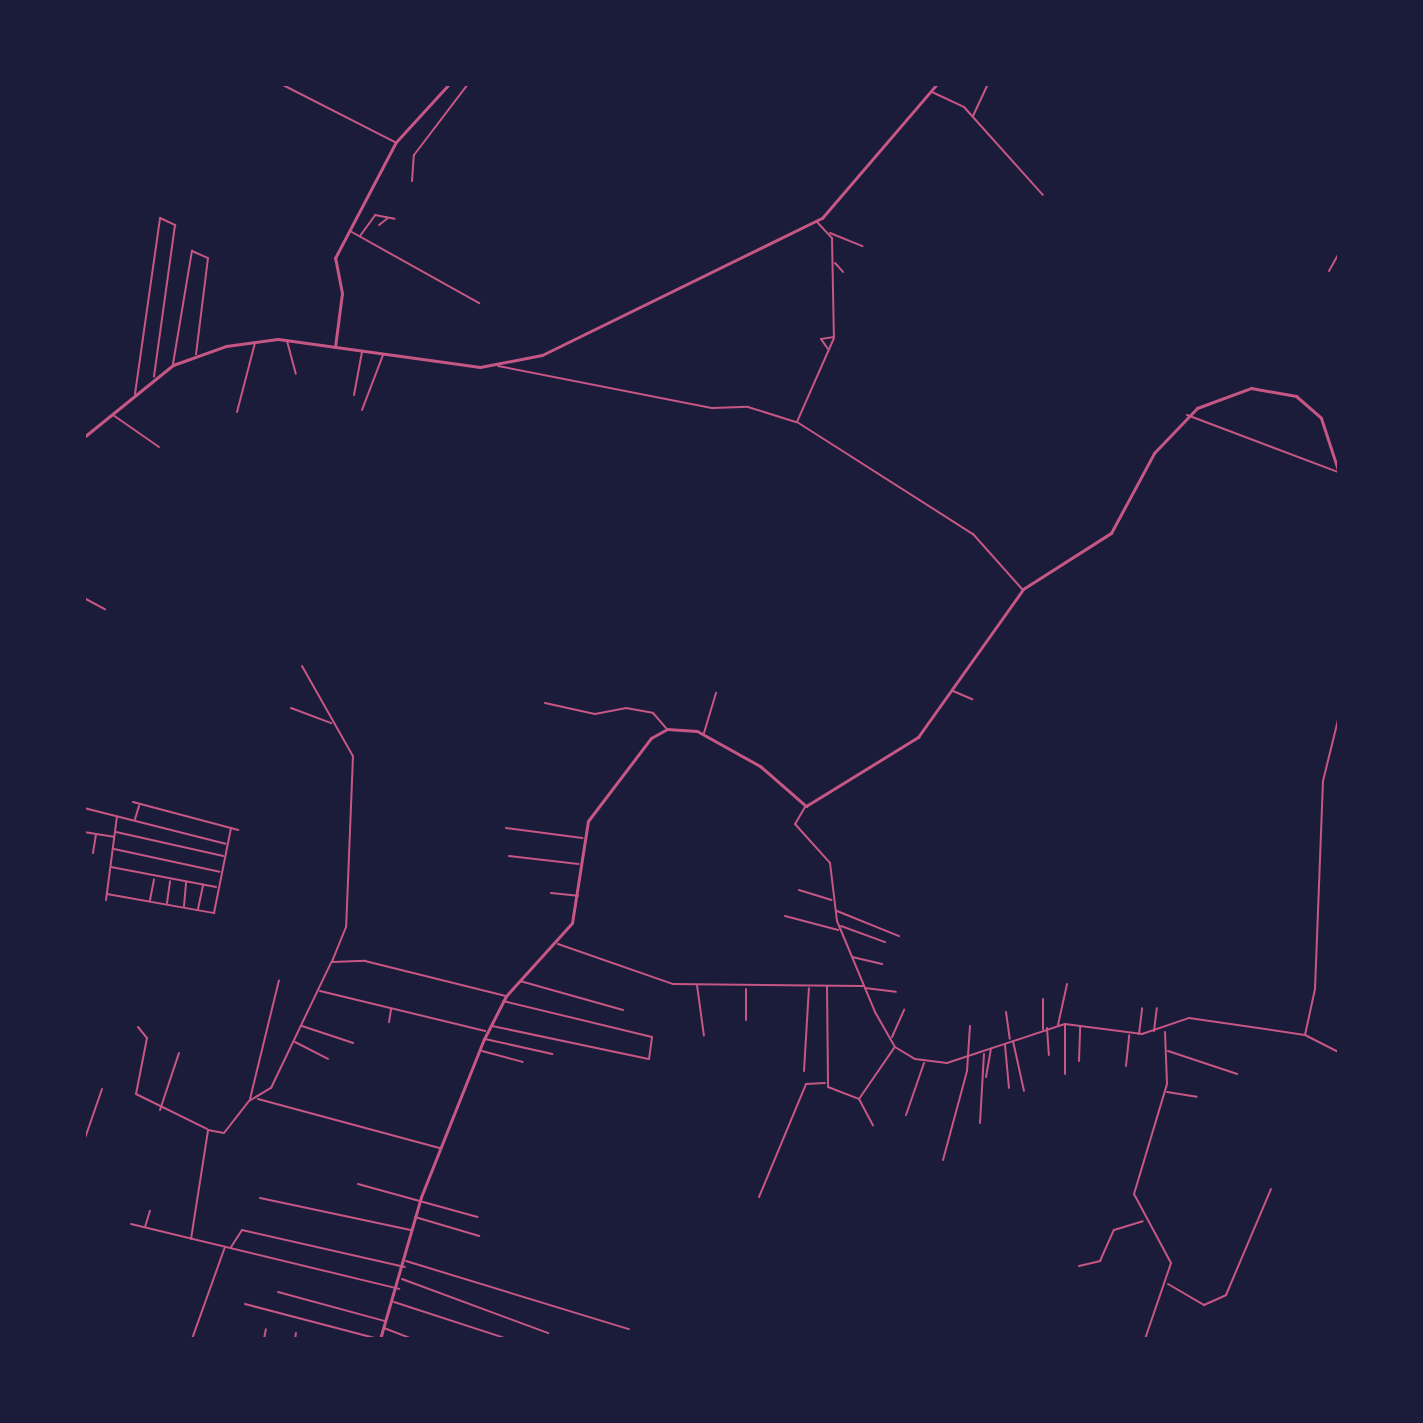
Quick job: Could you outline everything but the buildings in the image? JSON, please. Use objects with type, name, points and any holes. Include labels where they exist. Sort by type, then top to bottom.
[{"type":"street","points":[[281,84],[396,142]]},
{"type":"street","points":[[335,347],[342,293],[333,267],[349,231],[379,186],[396,142],[449,84]]},
{"type":"street","points":[[412,181],[414,155],[449,102],[468,84]]},
{"type":"street","points":[[498,366],[542,355],[645,310],[816,221],[937,84]]},
{"type":"street","points":[[972,117],[987,86],[994,90]]},
{"type":"street","points":[[931,92],[972,117],[1043,195]]},
{"type":"street","points":[[440,96],[449,102]]},
{"type":"street","points":[[360,236],[375,215],[395,219]]},
{"type":"street","points":[[379,225],[389,217]]},
{"type":"street","points":[[135,395],[160,218],[175,225],[154,379]]},
{"type":"street","points":[[816,221],[830,233],[863,246]]},
{"type":"street","points":[[349,231],[479,303]]},
{"type":"street","points":[[797,422],[834,338],[834,262],[830,233]]},
{"type":"street","points":[[173,365],[192,251],[208,258],[196,354]]},
{"type":"street","points":[[1329,271],[1339,253]]},
{"type":"street","points":[[834,262],[843,272]]},
{"type":"street","points":[[829,349],[821,339],[834,338]]},
{"type":"street","points":[[286,340],[296,374]]},
{"type":"street","points":[[84,437],[173,365],[196,354],[256,341],[286,340],[498,366],[713,408],[748,407],[797,422],[973,534],[1023,589]]},
{"type":"street","points":[[237,412],[256,341]]},
{"type":"street","points":[[354,395],[362,351]]},
{"type":"street","points":[[362,410],[383,354]]},
{"type":"street","points":[[1339,473],[1321,418],[1282,391],[1227,393],[1187,415],[1154,453],[1111,533],[1023,589],[914,740],[806,806],[795,824],[830,863],[834,910],[839,925],[890,1039],[895,1047],[924,1062],[966,1058],[1058,1025],[1080,1025],[1139,1034],[1165,1031],[1189,1018],[1305,1035],[1339,1052]]},
{"type":"street","points":[[112,414],[159,447]]},
{"type":"street","points":[[1187,415],[1339,473]]},
{"type":"street","points":[[84,598],[105,609]]},
{"type":"street","points":[[249,1101],[271,1088],[319,991],[346,927],[353,760],[302,666]]},
{"type":"street","points":[[952,691],[972,699]]},
{"type":"street","points":[[703,735],[716,693]]},
{"type":"street","points":[[545,703],[595,714],[653,713],[667,729],[703,735],[760,766],[806,806]]},
{"type":"street","points":[[291,708],[332,723]]},
{"type":"street","points":[[1305,1035],[1315,989],[1323,781],[1339,716]]},
{"type":"street","points":[[245,1304],[380,1339],[402,1279],[421,1197],[484,1039],[503,1001],[518,980],[558,944],[578,896],[582,838],[638,752],[667,729]]},
{"type":"street","points":[[133,802],[238,830]]},
{"type":"street","points":[[135,820],[140,804]]},
{"type":"street","points":[[84,808],[227,844]]},
{"type":"street","points":[[106,900],[118,816]]},
{"type":"street","points":[[107,894],[214,913],[231,828]]},
{"type":"street","points":[[506,828],[582,838]]},
{"type":"street","points":[[84,832],[115,837]]},
{"type":"street","points":[[116,832],[224,856]]},
{"type":"street","points":[[93,853],[96,834]]},
{"type":"street","points":[[114,849],[221,872]]},
{"type":"street","points":[[509,856],[579,864]]},
{"type":"street","points":[[111,867],[218,888]]},
{"type":"street","points":[[150,901],[155,876]]},
{"type":"street","points":[[167,904],[171,879]]},
{"type":"street","points":[[184,908],[186,882]]},
{"type":"street","points":[[198,911],[203,885]]},
{"type":"street","points":[[799,890],[834,901]]},
{"type":"street","points":[[551,893],[578,896]]},
{"type":"street","points":[[834,910],[899,936]]},
{"type":"street","points":[[785,916],[841,930]]},
{"type":"street","points":[[839,925],[885,942]]},
{"type":"street","points":[[558,944],[667,983],[746,987],[865,987],[896,992]]},
{"type":"street","points":[[852,957],[882,964]]},
{"type":"street","points":[[332,962],[365,961],[506,996]]},
{"type":"street","points":[[138,1027],[147,1038],[136,1094],[160,1111],[224,1133],[249,1101],[279,980]]},
{"type":"street","points":[[518,980],[623,1010]]},
{"type":"street","points":[[1058,1025],[1067,984]]},
{"type":"street","points":[[697,985],[704,1036]]},
{"type":"street","points":[[804,1071],[810,986]]},
{"type":"street","points":[[827,986],[827,1084]]},
{"type":"street","points":[[746,987],[746,1020]]},
{"type":"street","points":[[319,991],[488,1032]]},
{"type":"street","points":[[1043,999],[1049,1055]]},
{"type":"street","points":[[491,1026],[649,1059],[652,1037],[503,1001]]},
{"type":"street","points":[[389,1022],[392,1008]]},
{"type":"street","points":[[1139,1034],[1142,1008]]},
{"type":"street","points":[[1153,1033],[1157,1008]]},
{"type":"street","points":[[890,1039],[904,1010]]},
{"type":"street","points":[[1006,1012],[1024,1091]]},
{"type":"street","points":[[1065,1024],[1065,1074]]},
{"type":"street","points":[[1079,1061],[1080,1025]]},
{"type":"street","points":[[302,1026],[353,1043]]},
{"type":"street","points":[[943,1160],[970,1026]]},
{"type":"street","points":[[1145,1339],[1166,1283],[1170,1256],[1144,1221],[1135,1185],[1165,1092],[1165,1031]]},
{"type":"street","points":[[1126,1066],[1129,1033]]},
{"type":"street","points":[[484,1039],[552,1054]]},
{"type":"street","points":[[295,1042],[328,1059]]},
{"type":"street","points":[[1004,1043],[1009,1088]]},
{"type":"street","points":[[859,1099],[895,1047]]},
{"type":"street","points":[[980,1123],[991,1049]]},
{"type":"street","points":[[479,1050],[523,1062]]},
{"type":"street","points":[[984,1051],[985,1078]]},
{"type":"street","points":[[1167,1051],[1237,1074]]},
{"type":"street","points":[[160,1111],[179,1053]]},
{"type":"street","points":[[906,1115],[924,1062]]},
{"type":"street","points":[[759,1197],[806,1084],[827,1084],[859,1099],[873,1125]]},
{"type":"street","points":[[84,1141],[102,1089]]},
{"type":"street","points":[[1165,1092],[1197,1097]]},
{"type":"street","points":[[257,1099],[439,1148]]},
{"type":"street","points":[[191,1239],[208,1130]]},
{"type":"street","points":[[358,1184],[421,1197],[478,1217]]},
{"type":"street","points":[[1166,1283],[1204,1305],[1226,1295],[1271,1189]]},
{"type":"street","points":[[260,1198],[412,1230]]},
{"type":"street","points":[[144,1228],[150,1211]]},
{"type":"street","points":[[415,1217],[479,1236]]},
{"type":"street","points":[[1079,1266],[1100,1261],[1114,1230],[1144,1221]]},
{"type":"street","points":[[131,1224],[399,1289]]},
{"type":"street","points":[[231,1248],[242,1230],[405,1267]]},
{"type":"street","points":[[192,1339],[225,1247]]},
{"type":"street","points":[[406,1261],[629,1329]]},
{"type":"street","points":[[402,1279],[548,1333]]},
{"type":"street","points":[[278,1292],[386,1322]]},
{"type":"street","points":[[394,1302],[508,1339]]},
{"type":"street","points":[[384,1328],[413,1339]]},
{"type":"street","points":[[264,1339],[266,1329]]},
{"type":"street","points":[[295,1339],[296,1333]]}]
